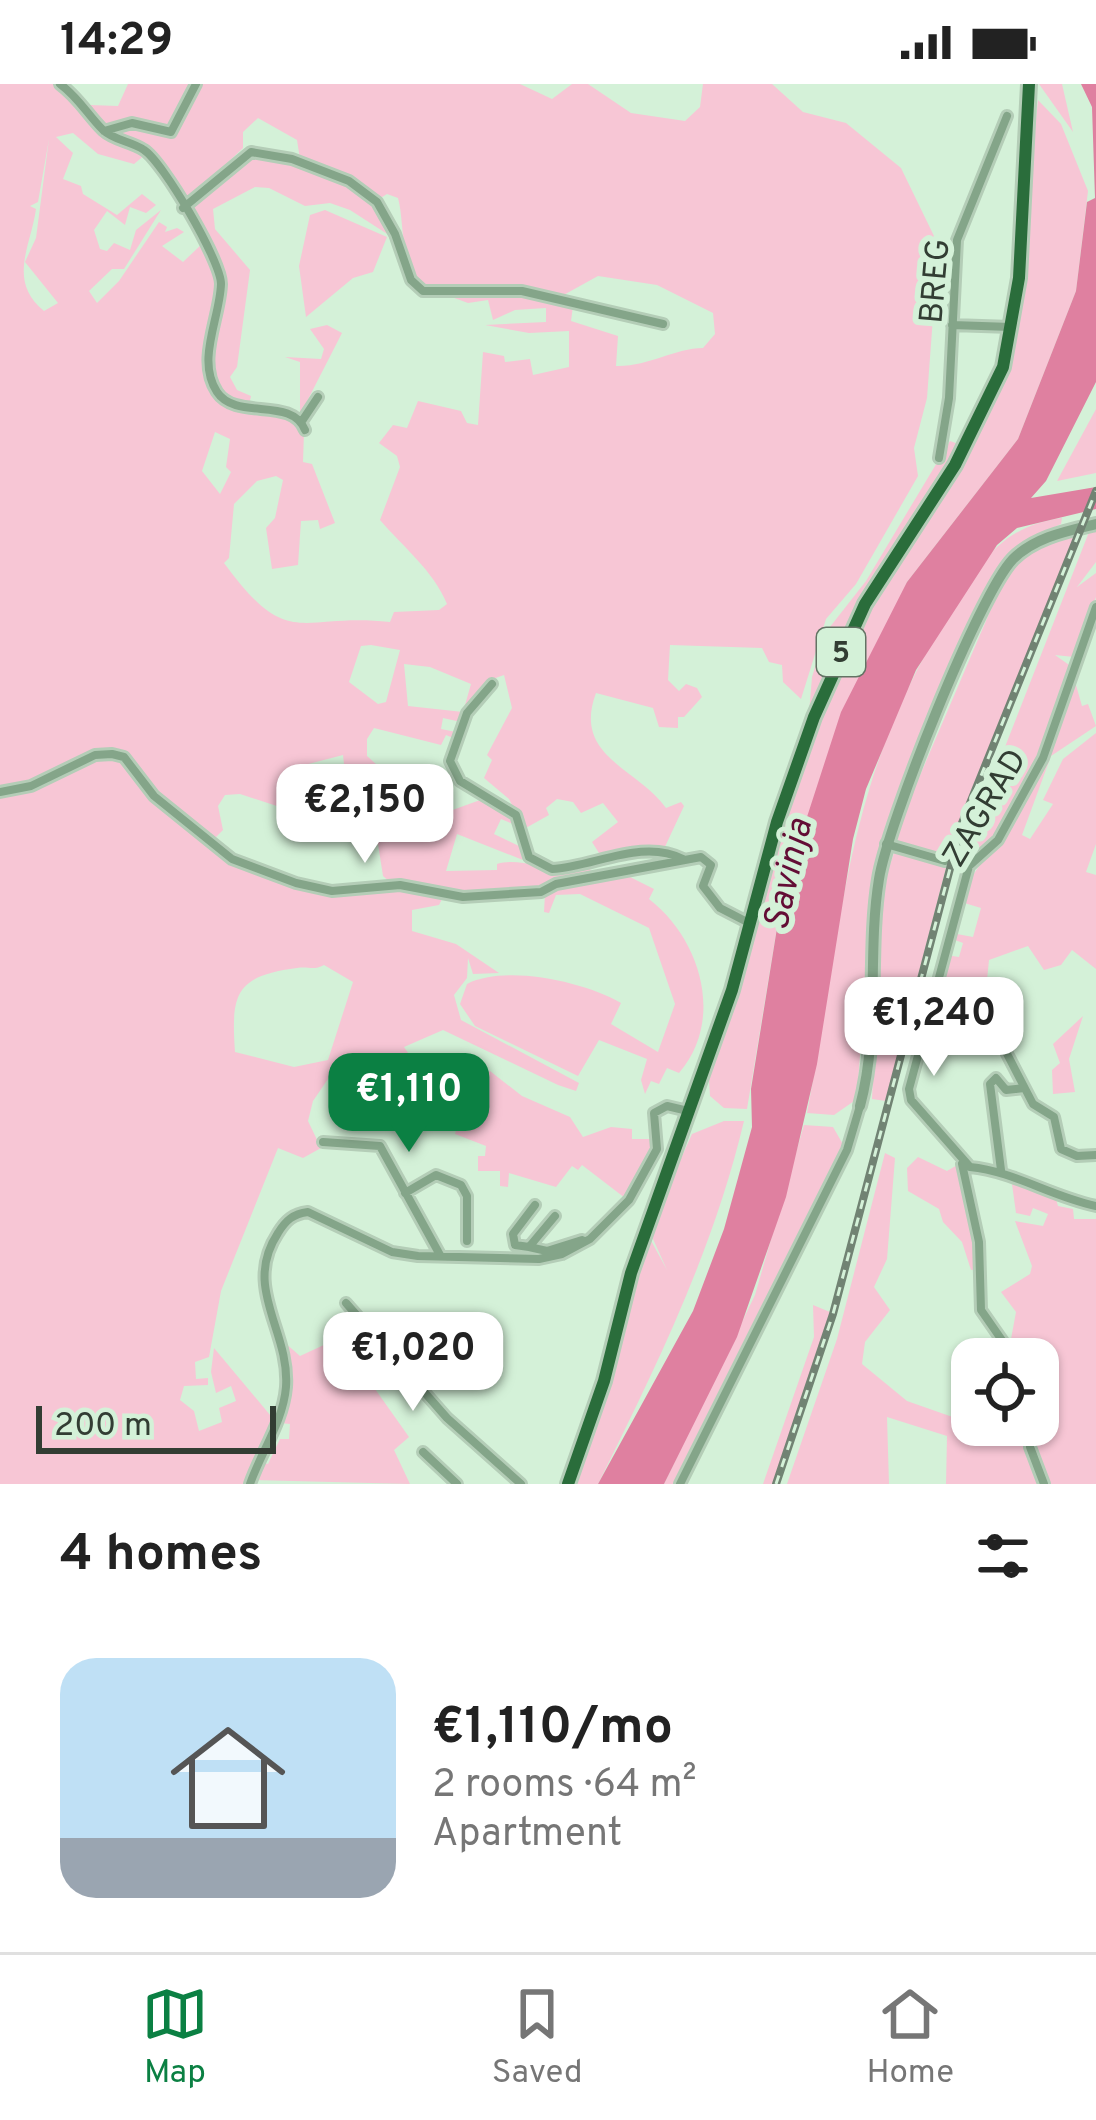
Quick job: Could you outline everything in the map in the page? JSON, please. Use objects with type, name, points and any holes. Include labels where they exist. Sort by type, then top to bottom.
[{"type":"main road","name":"5","points":[[568,1484],[604,1381],[631,1274],[751,924],[777,823],[836,662],[895,553],[988,405],[1012,327],[1029,84]]},
{"type":"street","points":[[60,84],[84,100],[104,131],[148,152],[219,272],[209,367],[217,392],[230,403],[304,425],[318,397]]},
{"type":"street","points":[[104,131],[132,123],[171,132],[196,84]]},
{"type":"street","name":"BREG","points":[[939,458],[957,239],[1007,116]]},
{"type":"street","points":[[183,208],[241,156],[276,155],[349,181],[377,202],[395,234],[411,280],[422,291],[522,291],[663,324]]},
{"type":"street","points":[[952,325],[1012,327]]},
{"type":"street","points":[[680,1484],[848,1150],[869,1053],[874,920],[886,844],[909,778],[1010,562],[1043,539],[1096,524]]},
{"type":"street","name":"ZAGRAD","points":[[1004,1338],[981,1310],[979,1242],[961,1161],[911,1100],[909,1089],[964,865],[998,840],[1043,758],[1096,607]]},
{"type":"street","points":[[492,684],[457,733],[452,771],[516,815],[529,857],[551,869],[611,854],[670,854],[684,860]]},
{"type":"street","points":[[0,792],[32,785],[95,755],[112,754],[124,758],[154,796],[232,860],[332,891],[400,885],[463,897],[541,892],[556,884],[684,860],[709,860],[703,886],[720,908],[751,924]]},
{"type":"street","points":[[886,844],[945,861]]},
{"type":"street","points":[[1004,1048],[1034,1104],[1054,1117],[1061,1149],[1077,1156],[1096,1155]]},
{"type":"street","points":[[1001,1170],[989,1084],[996,1078],[1006,1090],[1024,1088]]},
{"type":"street","points":[[250,1484],[281,1413],[286,1388],[263,1272],[266,1250],[285,1222],[308,1212],[392,1252],[539,1259],[590,1238],[619,1213],[653,1162],[654,1113],[668,1106],[690,1111]]},
{"type":"street","points":[[323,1142],[380,1146],[441,1256]]},
{"type":"street","points":[[961,1161],[1001,1170],[1017,1182],[1096,1206]]},
{"type":"street","points":[[405,1192],[436,1175],[461,1184],[467,1196],[467,1241]]},
{"type":"street","points":[[535,1205],[512,1241],[548,1251],[590,1238]]},
{"type":"street","points":[[529,1247],[555,1216]]},
{"type":"street","points":[[346,1304],[447,1418],[521,1484]]},
{"type":"street","points":[[1030,1446],[1043,1484]]},
{"type":"street","points":[[423,1452],[457,1484]]},
{"type":"shaded area","points":[[0,84],[54,84],[84,105],[98,132],[146,154],[134,164],[98,154],[73,133],[56,137],[73,153],[63,179],[81,186],[83,194],[117,215],[142,194],[156,205],[146,213],[130,207],[125,225],[107,211],[94,230],[100,249],[107,251],[114,243],[130,250],[136,230],[161,210],[124,269],[112,269],[89,291],[97,303],[119,281],[159,222],[167,227],[165,232],[177,228],[184,232],[162,246],[183,262],[203,243],[215,278],[206,350],[213,380],[224,402],[281,414],[304,432],[303,462],[312,464],[335,523],[320,529],[318,520],[301,521],[298,565],[272,569],[266,528],[275,518],[283,480],[276,476],[257,481],[234,504],[229,558],[224,563],[265,609],[298,622],[390,622],[394,612],[439,610],[447,604],[426,570],[380,520],[400,467],[397,456],[379,443],[393,425],[407,428],[418,401],[461,411],[467,423],[478,425],[483,352],[504,356],[505,362],[530,359],[533,375],[569,367],[569,331],[529,333],[485,325],[546,322],[546,308],[515,310],[493,320],[488,300],[468,303],[446,295],[510,292],[573,306],[571,321],[618,336],[616,366],[703,348],[715,334],[713,313],[657,285],[598,276],[560,297],[519,288],[426,290],[407,256],[398,198],[387,194],[379,199],[300,159],[297,140],[258,118],[243,132],[243,148],[186,202],[150,150],[116,132],[177,132],[200,84],[520,84],[552,99],[572,84],[588,84],[631,113],[685,121],[700,107],[703,84],[772,84],[803,112],[846,123],[901,168],[934,236],[933,262],[937,263],[927,398],[914,448],[918,476],[856,584],[826,619],[801,699],[783,682],[782,665],[769,662],[762,648],[670,645],[668,680],[679,691],[686,684],[697,688],[702,697],[684,717],[678,717],[678,728],[659,727],[653,708],[596,693],[591,715],[600,747],[666,808],[681,802],[684,806],[663,851],[599,853],[592,842],[618,822],[603,803],[581,813],[573,802],[557,799],[546,808],[549,815],[524,829],[509,799],[484,778],[492,760],[487,755],[512,708],[504,675],[490,680],[461,722],[443,718],[441,729],[456,732],[453,738],[446,735],[441,745],[374,728],[367,739],[367,756],[386,773],[381,818],[422,821],[483,799],[514,816],[520,827],[501,819],[494,834],[519,846],[523,860],[457,834],[446,871],[497,870],[497,864],[517,862],[563,868],[589,865],[592,875],[492,891],[391,883],[383,876],[378,844],[361,847],[350,819],[343,755],[293,768],[289,810],[240,794],[225,795],[218,806],[223,830],[212,841],[155,792],[128,756],[114,749],[85,754],[0,789]],"holes":[[[49,139],[36,238],[25,262],[58,303],[44,311],[26,288],[24,275],[24,263],[36,209],[30,206],[38,202]],[[215,432],[230,439],[226,467],[231,472],[220,494],[202,471]],[[361,646],[400,650],[386,702],[378,704],[349,682]],[[404,664],[430,667],[471,684],[463,712],[408,706]]]},
{"type":"shaded area","points":[[128,84],[194,84],[169,129],[137,120],[103,128],[90,105],[118,106]]},
{"type":"shaded area","points":[[1039,84],[1062,84],[1073,132]]},
{"type":"shaded area","points":[[1081,84],[1096,84],[1096,382],[1046,481],[1031,498],[1096,487],[1096,509],[1017,528],[997,545],[916,670],[866,789],[853,839],[817,1064],[786,1197],[737,1337],[664,1484],[598,1484],[693,1311],[724,1229],[752,1127],[751,1089],[783,891],[841,712],[907,582],[1018,439],[1076,291],[1087,202],[1095,198],[1092,107]]},
{"type":"shaded area","points":[[1038,100],[1061,124],[1088,191],[1076,291],[1018,439],[907,582],[783,891],[747,1109],[724,1108],[710,1096],[709,1080],[748,962],[783,825],[846,655],[911,535],[977,439],[1011,360]]},
{"type":"shaded area","points":[[254,152],[317,172],[354,191],[384,220],[395,239],[350,210],[330,203],[305,206],[269,188],[255,187],[213,209],[215,229],[250,270],[237,367],[230,377],[237,390],[251,396],[249,405],[221,396],[215,381],[223,280],[189,209]]},
{"type":"shaded area","points":[[325,210],[387,237],[373,272],[353,278],[306,317],[299,266],[310,215]]},
{"type":"shaded area","points":[[327,325],[342,333],[300,415],[300,362],[285,357],[321,359],[324,349],[310,329]]},
{"type":"shaded area","points":[[1096,409],[1096,473],[1057,481]]},
{"type":"shaded area","points":[[950,441],[961,445],[874,577],[809,713],[812,677],[826,632],[866,581]]},
{"type":"shaded area","points":[[1062,518],[1061,524],[1026,540],[991,582],[886,824],[872,880],[857,1099],[834,1115],[807,1113],[852,857],[887,737],[914,676],[982,564],[1022,530]]},
{"type":"shaded area","points":[[1096,530],[1096,562],[1077,587],[1096,573],[1096,597],[1074,657],[1055,655],[1072,667],[1045,746],[1021,796],[990,841],[971,861],[960,862],[1089,532]]},
{"type":"shaded area","points":[[1075,534],[948,858],[899,843],[895,834],[1000,588],[1032,552]]},
{"type":"shaded area","points":[[1074,678],[1082,706],[1088,704],[1096,726],[1051,756],[1022,835],[1030,839],[1053,804],[1043,800],[1063,759],[1096,733],[1096,844],[1086,872],[1096,875],[1096,969],[1072,950],[1061,965],[1044,970],[1028,946],[989,960],[987,980],[996,1006],[982,1032],[964,1036],[950,1023],[949,1003],[956,985],[940,979],[946,955],[959,957],[963,943],[955,940],[957,934],[973,937],[981,908],[961,902],[1034,783]]},
{"type":"shaded area","points":[[95,758],[122,759],[187,827],[212,847],[268,878],[330,893],[397,892],[442,899],[439,905],[412,910],[412,931],[456,944],[499,973],[473,974],[468,958],[467,978],[454,995],[461,1020],[579,1083],[576,1091],[558,1085],[443,1030],[404,1047],[432,1087],[418,1090],[343,1057],[313,1101],[308,1121],[321,1148],[303,1158],[278,1148],[221,1291],[209,1357],[195,1362],[196,1379],[208,1378],[208,1385],[184,1386],[180,1400],[194,1411],[199,1431],[222,1422],[219,1408],[236,1401],[231,1386],[216,1393],[211,1372],[214,1348],[275,1421],[248,1484],[0,1484],[0,795]],"holes":[[[324,965],[353,982],[328,1060],[294,1067],[235,1052],[234,1016],[241,991],[249,983],[276,972]]]},
{"type":"shaded area","points":[[895,850],[947,864],[886,1101],[872,1099],[882,888]]},
{"type":"shaded area","points":[[628,876],[654,889],[649,899],[682,936],[701,981],[703,1005],[693,1052],[679,1073],[667,1068],[659,1084],[651,1081],[645,1094],[641,1080],[647,1059],[599,1040],[578,1076],[475,1026],[460,1004],[467,984],[483,978],[523,976],[567,982],[621,1003],[611,1024],[658,1052],[675,1004],[649,928],[580,894],[556,895],[549,913],[544,912],[545,894],[559,886]]},
{"type":"shaded area","points":[[1083,1016],[1069,1059],[1075,1092],[1053,1094],[1052,1070],[1060,1063],[1053,1044]]},
{"type":"shaded area","points":[[490,1071],[522,1096],[570,1117],[583,1137],[611,1127],[632,1129],[632,1139],[653,1139],[653,1150],[625,1198],[582,1165],[578,1170],[572,1166],[556,1187],[509,1173],[508,1187],[500,1186],[500,1171],[478,1171],[478,1156],[485,1156],[486,1146],[455,1134],[471,1081]]},
{"type":"shaded area","points":[[724,1121],[744,1121],[682,1307],[598,1484],[575,1484],[592,1441],[648,1235],[667,1270],[649,1230],[692,1134]]},
{"type":"shaded area","points":[[804,1125],[833,1127],[844,1146],[675,1484],[664,1484],[755,1295]]},
{"type":"shaded area","points":[[885,1153],[895,1158],[887,1259],[874,1287],[890,1310],[865,1342],[862,1364],[907,1401],[951,1416],[951,1446],[1059,1446],[1059,1338],[1011,1338],[1016,1312],[1001,1292],[1030,1274],[1032,1266],[1015,1221],[1043,1226],[1048,1214],[1033,1208],[1030,1216],[1016,1213],[1012,1184],[1056,1199],[1058,1206],[1073,1209],[1074,1219],[1096,1219],[1096,1484],[946,1484],[947,1436],[887,1417],[889,1484],[787,1484],[837,1339]]},
{"type":"shaded area","points":[[918,1157],[947,1171],[959,1164],[977,1241],[978,1269],[971,1270],[962,1242],[943,1222],[939,1209],[908,1191],[907,1168]]},
{"type":"shaded area","points":[[813,1305],[830,1312],[775,1484],[763,1484],[814,1337]]},
{"type":"shaded area","points":[[339,1338],[409,1437],[394,1450],[410,1484],[253,1480],[261,1462],[268,1464],[280,1439],[289,1439],[290,1424],[280,1423],[288,1370],[284,1342],[300,1356]]},
{"type":"railway","points":[[776,1484],[833,1314],[962,823],[1096,491]]},
{"type":"water label","name":"Savinja","points":[[786,874]]}]
